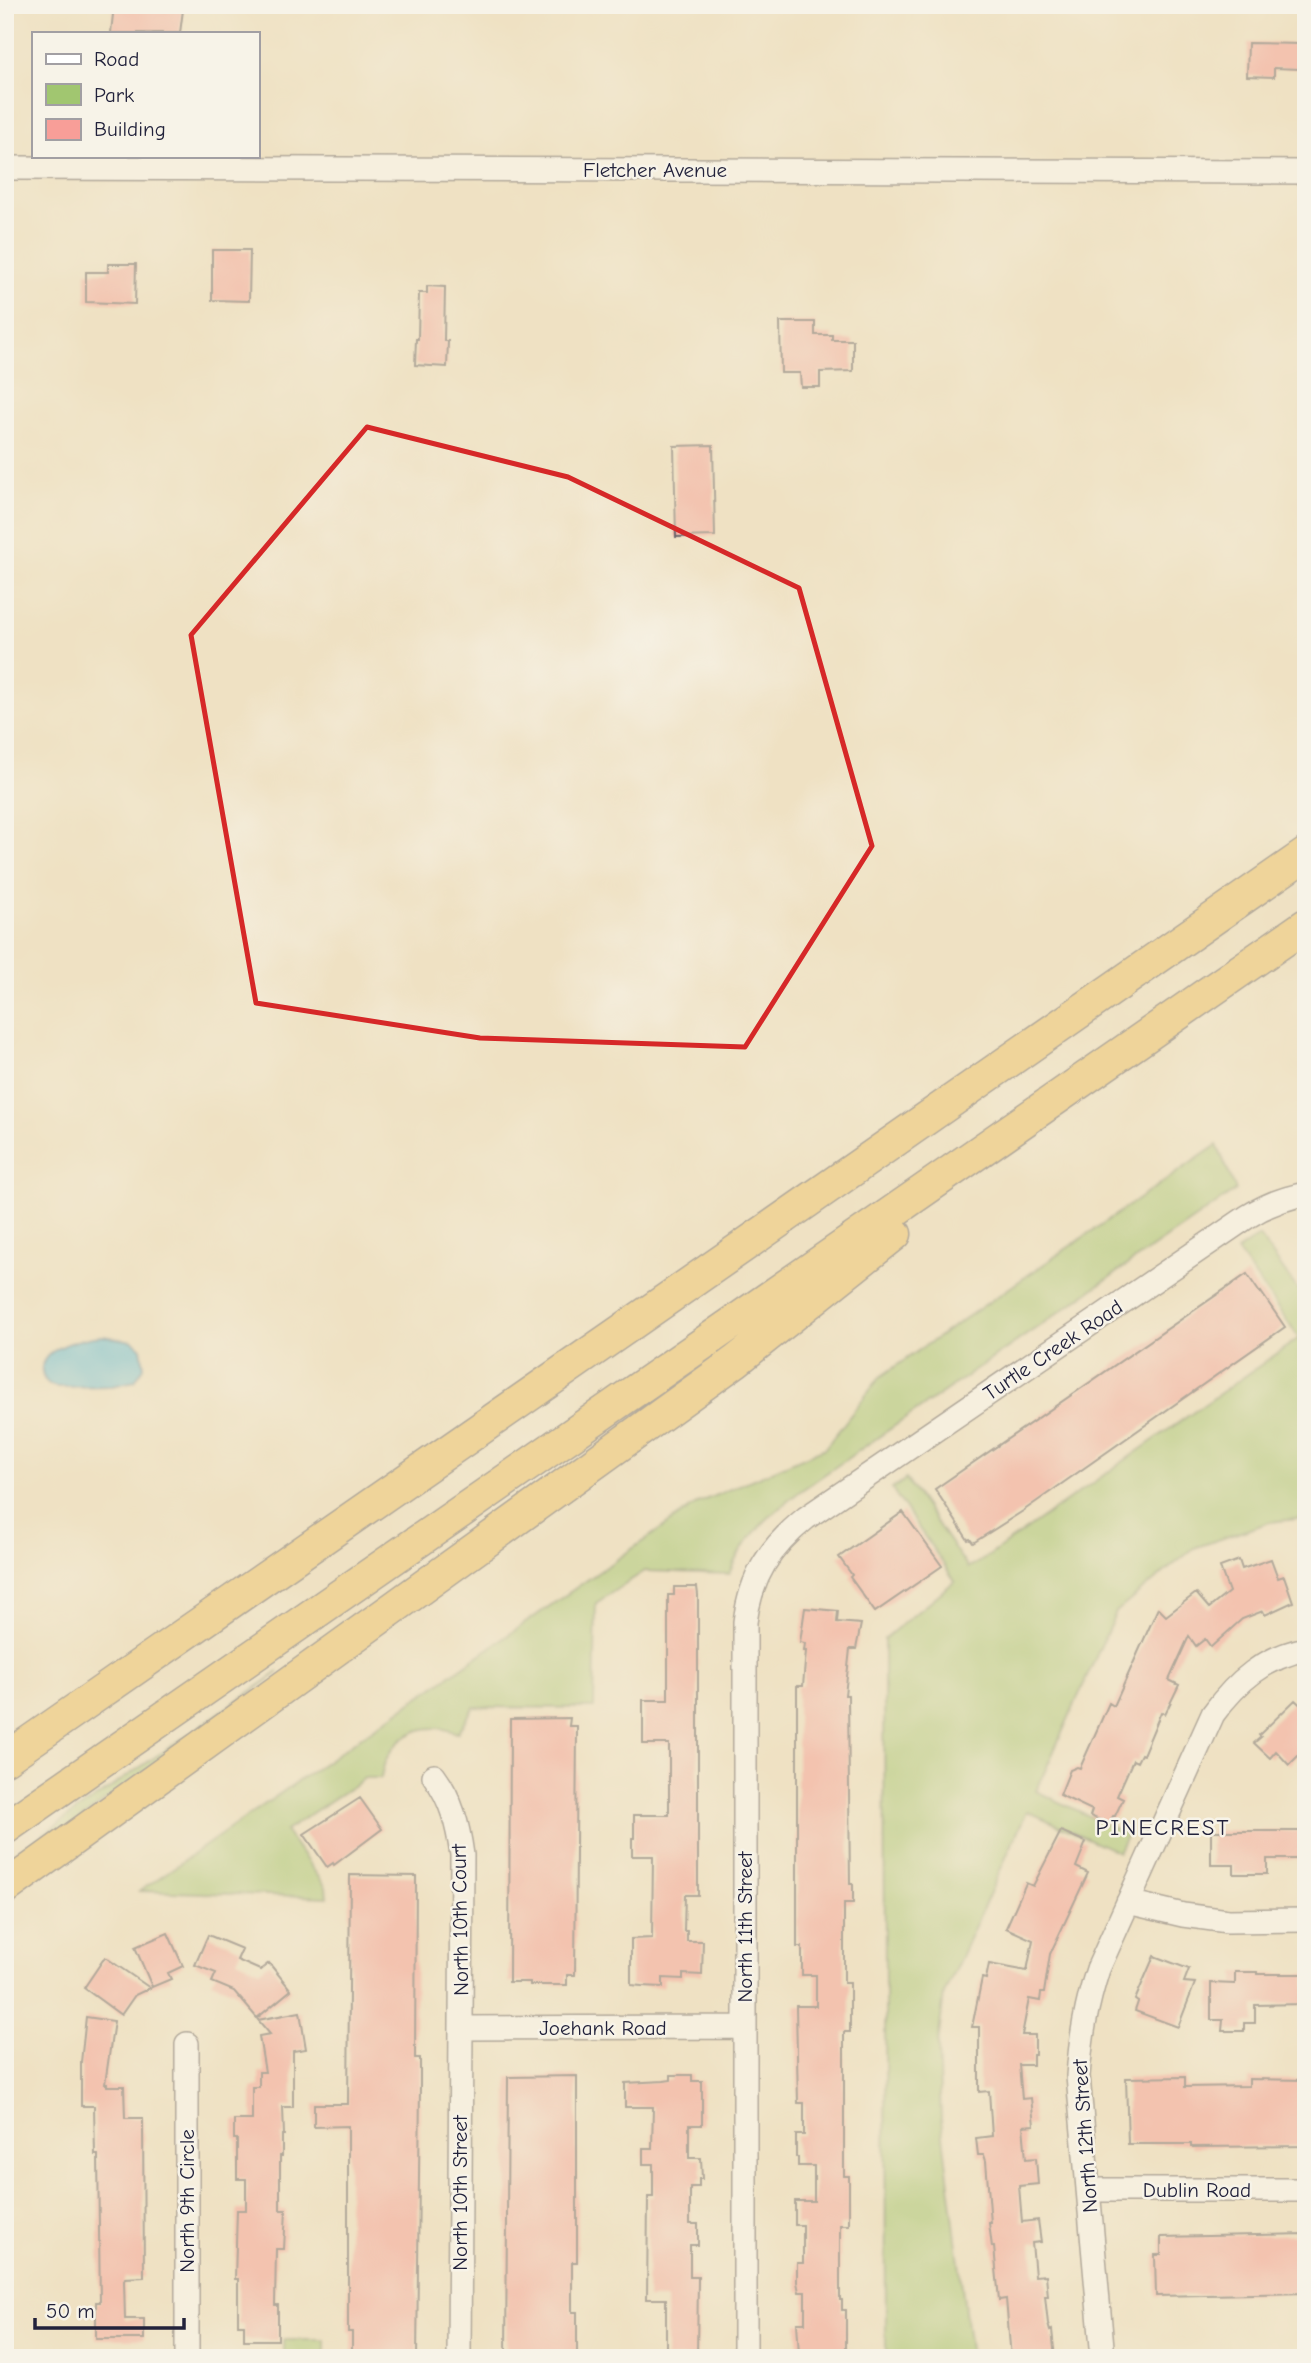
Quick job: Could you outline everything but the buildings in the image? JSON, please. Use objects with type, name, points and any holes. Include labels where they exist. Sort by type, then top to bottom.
[{"type":"highway","points":[[5,1759],[1306,855]]},
{"type":"highway","points":[[5,1828],[1306,925]]},
{"type":"highway","points":[[5,1888],[736,1361],[1147,1035]]},
{"type":"highway","points":[[5,1747],[139,1666]]},
{"type":"street","name":"Fletcher Avenue","points":[[5,168],[1306,172]]},
{"type":"street","name":"Turtle Creek Road","points":[[806,1518],[1247,1217],[1266,1205],[1306,1194]]},
{"type":"street","name":"North 11th Street","points":[[745,2358],[744,1622],[751,1589],[764,1562],[779,1541],[806,1518]]},
{"type":"street","name":"North 12th Street","points":[[1103,2358],[1078,2076],[1081,2035],[1088,1999],[1098,1969],[1213,1714],[1229,1692],[1260,1667],[1281,1656],[1306,1649]]},
{"type":"street","name":"North 10th Court","points":[[433,1776],[443,1788],[451,1806],[460,1843],[461,2028]]},
{"type":"street","points":[[1128,1902],[1183,1915],[1228,1921],[1306,1920]]},
{"type":"street","name":"Joehank Road","points":[[461,2028],[745,2027]]},
{"type":"street","name":"North 10th Street","points":[[459,2358],[461,2028]]},
{"type":"street","name":"North 9th Circle","points":[[187,2044],[187,2358]]},
{"type":"street","name":"Dublin Road","points":[[1088,2190],[1306,2190]]},
{"type":"highlighted area","points":[[367,427],[568,477],[799,588],[872,846],[745,1047],[480,1038],[256,1003],[191,635]]},
{"type":"green space","points":[[1217,1145],[1236,1190],[799,1492],[750,1538],[729,1574],[645,1571],[596,1603],[594,1708],[474,1707],[457,1733],[431,1728],[407,1736],[390,1753],[381,1778],[365,1778],[285,1831],[326,1887],[327,1897],[140,1891],[698,1503],[825,1448],[880,1377]]},
{"type":"green space","points":[[1259,1236],[1306,1301],[1306,1518],[1270,1522],[1194,1548],[1116,1612],[1036,1791],[1127,1834],[1118,1852],[1027,1811],[944,1994],[938,2044],[941,2120],[971,2358],[886,2358],[884,1639],[955,1581],[892,1489],[906,1479],[968,1568],[987,1557],[1299,1338],[1237,1251]]},
{"type":"green space","points":[[279,1672],[5,1875],[5,1860]]},
{"type":"green space","points":[[284,2340],[325,2340],[325,2358],[284,2358]]},
{"type":"water","points":[[103,1336],[133,1341],[141,1348],[144,1367],[135,1381],[112,1386],[56,1387],[45,1380],[42,1372],[47,1356],[64,1345]]},
{"type":"district","name":"PINECREST","points":[[1163,1827]]}]
